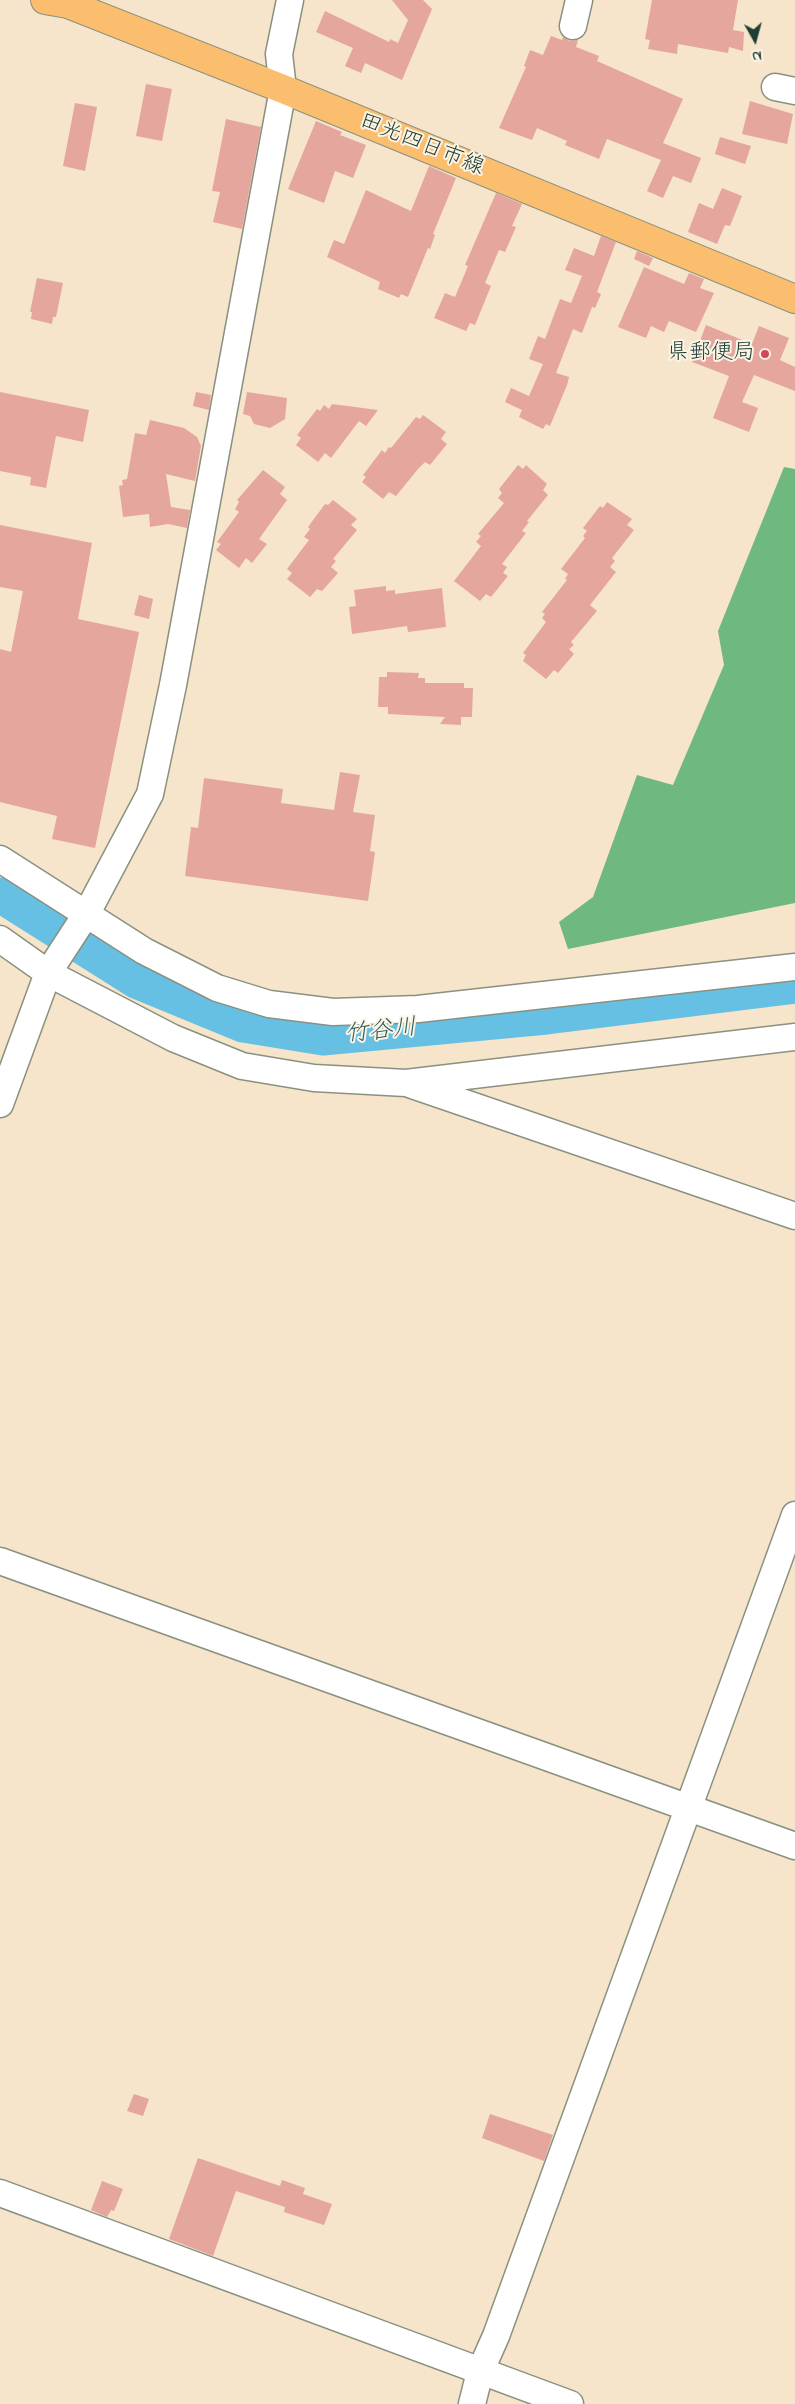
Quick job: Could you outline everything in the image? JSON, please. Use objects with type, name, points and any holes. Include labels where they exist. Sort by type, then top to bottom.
[{"type":"main road","name":"田光四日市線","points":[[45,0],[68,4],[283,89],[795,300]]},
{"type":"street","points":[[0,1104],[51,968],[84,918],[150,794],[174,675],[283,89],[279,54],[290,0]]},
{"type":"street","points":[[573,26],[579,0]]},
{"type":"street","points":[[0,859],[84,918],[144,951],[217,988],[269,1004],[333,1012],[418,1009],[795,968]]},
{"type":"street","points":[[0,939],[173,1038],[242,1066],[314,1078],[406,1083],[795,1036]]},
{"type":"street","points":[[406,1083],[795,1216]]},
{"type":"street","points":[[472,2404],[480,2372],[496,2336],[795,1515]]},
{"type":"street","points":[[0,1561],[795,1846]]},
{"type":"street","points":[[0,2193],[570,2404]]},
{"type":"green space","points":[[784,467],[795,469],[795,903],[568,949],[559,922],[593,897],[637,775],[673,785],[724,665],[718,631]]},
{"type":"building","points":[[392,0],[423,0],[432,9],[402,80],[365,63],[361,73],[345,66],[353,48],[316,32],[325,11],[389,42],[390,39],[398,43],[408,20]]},
{"type":"building","points":[[652,0],[738,0],[733,30],[744,32],[743,51],[729,47],[728,53],[678,44],[677,54],[648,49],[650,40],[645,39]]},
{"type":"building","points":[[551,36],[562,40],[563,37],[570,41],[578,40],[576,47],[599,56],[597,61],[683,99],[663,143],[701,158],[691,183],[673,176],[663,198],[647,191],[661,160],[607,139],[599,159],[565,145],[567,141],[537,128],[532,140],[499,128],[526,67],[524,66],[530,50],[543,55]]},
{"type":"building","points":[[146,84],[172,89],[162,141],[136,136]]},
{"type":"building","points":[[750,101],[793,114],[787,144],[742,134]]},
{"type":"building","points":[[75,103],[97,107],[85,171],[63,166]]},
{"type":"building","points":[[226,119],[261,127],[242,229],[213,222],[220,192],[212,191]]},
{"type":"building","points":[[316,121],[342,132],[340,135],[366,145],[353,178],[335,171],[324,203],[288,189]]},
{"type":"building","points":[[720,137],[751,146],[745,164],[715,154]]},
{"type":"building","points":[[429,166],[456,178],[433,234],[435,235],[430,249],[428,248],[408,297],[401,294],[399,298],[378,289],[380,282],[327,257],[334,240],[344,244],[366,190],[411,211]]},
{"type":"building","points":[[722,188],[742,196],[730,226],[725,225],[717,244],[688,232],[699,203],[713,209]]},
{"type":"building","points":[[496,193],[522,204],[512,226],[516,227],[505,252],[499,250],[485,283],[491,286],[475,325],[470,323],[466,331],[434,318],[445,293],[455,297],[468,266],[465,265]]},
{"type":"building","points":[[601,236],[616,242],[597,292],[601,294],[595,308],[592,307],[582,333],[573,329],[556,373],[569,377],[567,385],[550,426],[546,424],[543,429],[519,417],[522,410],[505,402],[511,388],[529,396],[543,364],[529,359],[538,336],[545,339],[560,299],[571,303],[582,276],[565,270],[574,248],[594,256]]},
{"type":"building","points":[[637,251],[653,258],[649,266],[634,259]]},
{"type":"building","points":[[644,267],[684,284],[689,273],[704,279],[700,288],[714,293],[696,332],[669,321],[664,332],[651,326],[646,338],[618,327]]},
{"type":"building","points":[[37,278],[63,283],[56,317],[53,317],[52,324],[31,319],[32,312],[30,312]]},
{"type":"building","points":[[706,325],[752,344],[759,326],[789,338],[780,360],[795,367],[795,391],[754,375],[742,402],[758,408],[749,432],[713,418],[729,376],[692,362]]},
{"type":"building","points":[[0,392],[89,410],[83,442],[56,436],[46,488],[30,485],[31,477],[0,471]]},
{"type":"building","points":[[196,392],[211,395],[209,410],[193,406]]},
{"type":"building","points":[[247,392],[287,398],[285,419],[270,428],[254,424],[250,416],[243,414]]},
{"type":"building","points":[[332,404],[378,410],[366,426],[359,421],[331,458],[325,453],[318,462],[296,445],[301,438],[297,435],[317,409],[320,411],[324,405],[329,409]]},
{"type":"building","points":[[423,415],[446,432],[441,439],[447,444],[430,465],[425,462],[418,469],[396,496],[389,492],[383,499],[362,482],[366,477],[363,475],[382,450],[385,453],[389,447],[391,448],[416,417],[420,419]]},
{"type":"building","points":[[150,420],[184,428],[197,437],[201,446],[195,481],[166,474],[171,507],[190,510],[187,528],[168,524],[150,527],[149,514],[123,517],[119,486],[123,485],[122,480],[127,479],[135,433],[146,435]]},
{"type":"building","points":[[518,465],[523,469],[526,465],[547,484],[543,490],[548,495],[527,521],[529,522],[522,531],[526,533],[502,564],[507,567],[503,573],[508,576],[491,597],[486,594],[480,601],[454,581],[481,546],[476,542],[481,536],[478,534],[504,503],[498,498],[502,493],[499,489]]},
{"type":"building","points":[[263,470],[285,487],[280,494],[287,500],[259,539],[267,544],[252,563],[246,558],[239,568],[216,550],[221,544],[217,542],[239,512],[235,509],[239,502],[237,500]]},
{"type":"building","points":[[333,500],[357,519],[351,525],[357,530],[333,559],[336,561],[331,567],[338,573],[322,591],[317,589],[310,597],[287,579],[292,573],[287,569],[309,540],[304,537],[310,529],[308,527],[325,504],[328,505]]},
{"type":"building","points":[[607,502],[632,519],[627,525],[634,530],[612,558],[615,561],[610,567],[616,572],[590,605],[597,611],[571,642],[574,645],[569,649],[574,654],[558,673],[554,670],[546,679],[523,661],[526,655],[523,653],[546,622],[542,618],[545,614],[542,612],[567,580],[565,579],[568,574],[561,569],[585,538],[583,536],[587,531],[583,528],[600,506],[603,508]]},
{"type":"building","points":[[0,525],[92,543],[78,619],[139,632],[95,848],[52,839],[57,816],[0,802],[0,649],[11,652],[23,591],[0,587]]},
{"type":"building","points":[[386,586],[386,591],[395,590],[395,594],[442,588],[446,627],[408,632],[407,626],[352,634],[349,607],[356,606],[354,590]]},
{"type":"building","points":[[139,595],[153,599],[149,619],[134,615]]},
{"type":"building","points":[[387,672],[419,673],[418,678],[425,678],[425,683],[464,683],[464,688],[473,688],[472,717],[461,717],[461,725],[440,724],[445,717],[388,714],[388,707],[378,707],[379,677],[387,677]]},
{"type":"building","points":[[340,772],[360,775],[353,812],[375,815],[370,851],[375,852],[368,901],[185,876],[191,827],[198,828],[204,778],[283,789],[281,803],[334,810]]},
{"type":"building","points":[[134,2094],[149,2099],[143,2116],[127,2111]]},
{"type":"building","points":[[490,2114],[553,2135],[544,2161],[482,2138]]},
{"type":"building","points":[[198,2158],[280,2186],[282,2180],[305,2188],[303,2194],[332,2204],[324,2225],[284,2212],[285,2207],[236,2191],[213,2256],[169,2239]]},
{"type":"building","points":[[102,2181],[123,2189],[114,2211],[111,2210],[107,2217],[91,2210]]},
{"type":"waterway","name":"竹谷川","points":[[0,895],[136,981],[243,1025],[323,1038],[547,1017],[795,986]]},
{"type":"place","name":"県郵便局","points":[[765,354]]}]
